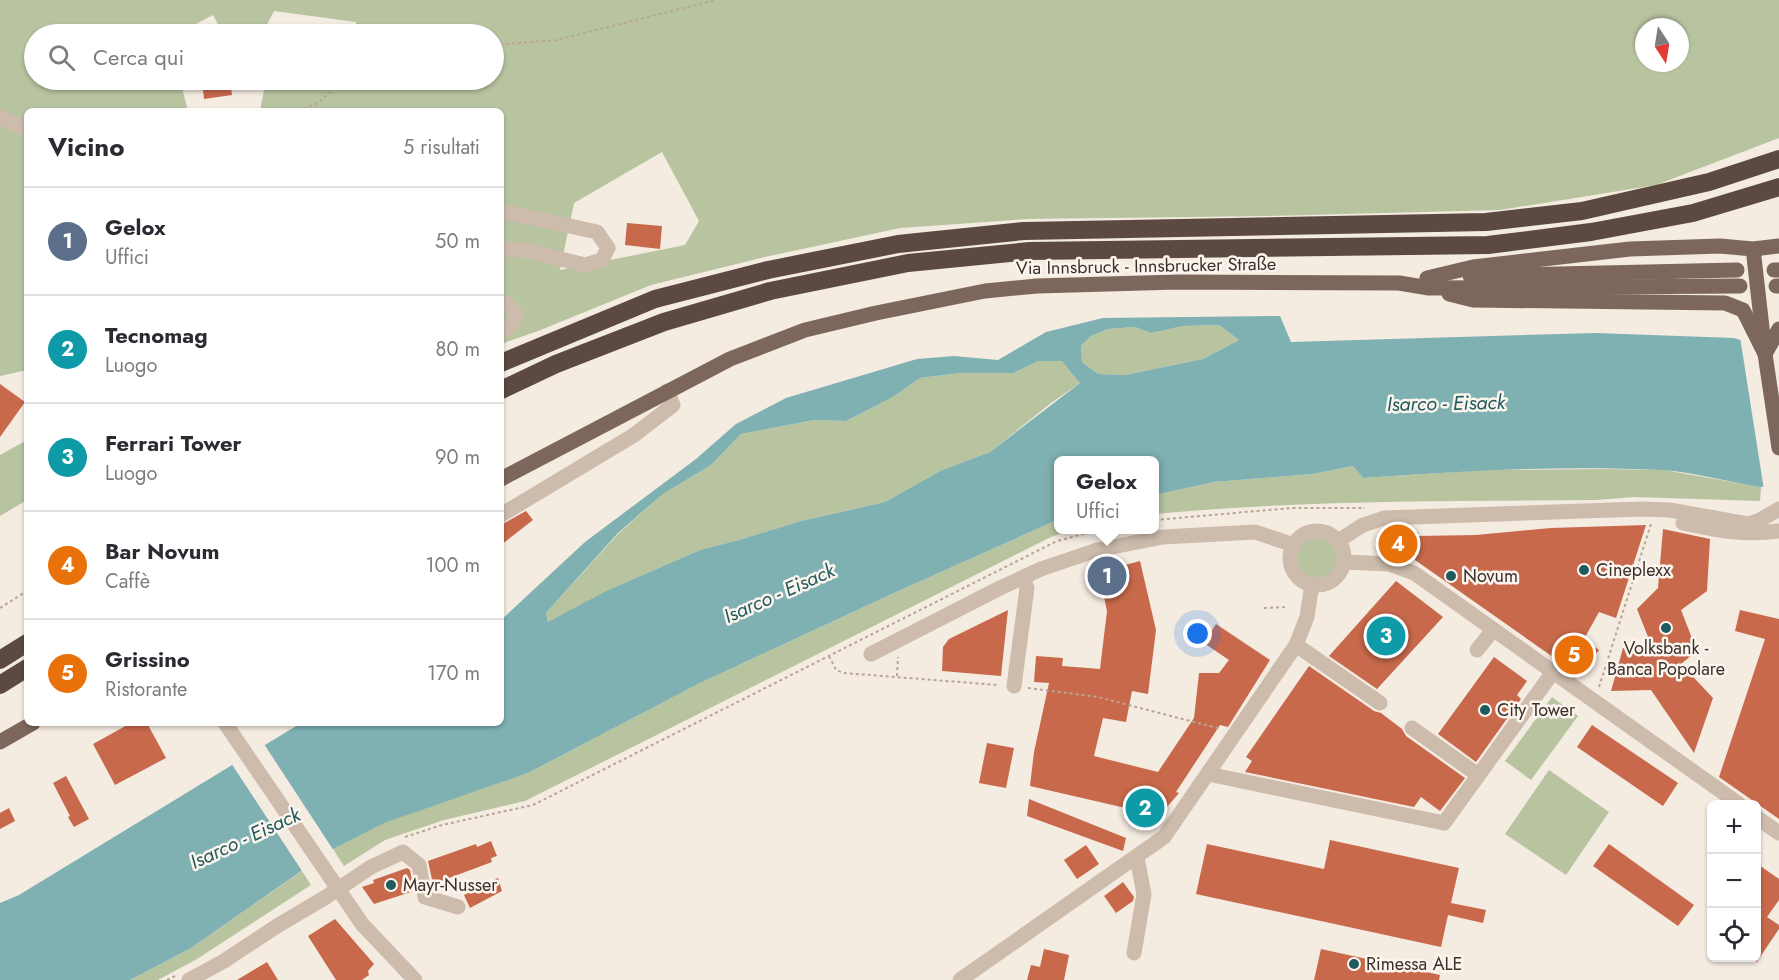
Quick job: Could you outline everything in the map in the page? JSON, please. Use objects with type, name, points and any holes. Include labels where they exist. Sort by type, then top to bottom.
[{"type":"highway","points":[[504,362],[654,299],[768,270],[898,244],[1024,231],[1486,222],[1582,211],[1700,184],[1779,159]]},
{"type":"highway","points":[[504,389],[556,364],[664,322],[770,291],[908,263],[1030,251],[1488,245],[1591,232],[1693,213],[1779,187]]},
{"type":"highway","points":[[0,660],[24,645]]},
{"type":"highway","points":[[0,685],[24,670]]},
{"type":"main road","points":[[1428,283],[1473,267],[1630,249],[1720,246],[1753,253],[1779,246]]},
{"type":"main road","points":[[1753,253],[1779,448]]},
{"type":"main road","name":"Via Innsbruck - Innsbrucker Straße","points":[[504,477],[730,359],[805,330],[985,291],[1036,286],[1115,283],[1428,283],[1738,278]]},
{"type":"main road","points":[[1428,283],[1473,300],[1725,303],[1743,310],[1765,354]]},
{"type":"main road","points":[[1765,354],[1779,329]]},
{"type":"main road","points":[[0,742],[28,726]]},
{"type":"street","points":[[0,117],[24,129]]},
{"type":"street","points":[[504,212],[597,232],[608,248],[602,260],[585,265],[524,250],[504,249]]},
{"type":"street","points":[[504,303],[517,314],[513,323],[504,329]]},
{"type":"street","points":[[504,513],[634,435],[673,405],[667,391]]},
{"type":"street","points":[[1338,541],[1363,525],[1384,518],[1642,508],[1670,510],[1748,524],[1779,509]]},
{"type":"street","points":[[1513,513],[1556,521],[1652,519],[1726,532],[1756,534],[1779,531]]},
{"type":"street","points":[[871,654],[1041,569],[1097,549],[1163,537],[1255,532],[1294,545]]},
{"type":"street","points":[[1308,532],[1329,533],[1338,541],[1344,555],[1344,562],[1341,570],[1329,582],[1312,584],[1305,581],[1293,569],[1291,553],[1294,545],[1308,532]]},
{"type":"street","points":[[1344,562],[1389,564],[1414,573],[1733,800]]},
{"type":"street","points":[[1014,686],[1027,588],[1023,578]]},
{"type":"street","points":[[960,980],[1164,837],[1296,645],[1307,617],[1312,584]]},
{"type":"street","points":[[1477,650],[1493,630]]},
{"type":"street","points":[[1296,645],[1380,703]]},
{"type":"street","points":[[1208,774],[1444,823],[1553,672]]},
{"type":"street","points":[[227,726],[362,924],[415,980]]},
{"type":"street","points":[[1412,728],[1478,775]]},
{"type":"street","points":[[1761,820],[1779,833]]},
{"type":"street","points":[[189,980],[224,961],[335,884],[403,852],[419,865],[425,897],[458,907]]},
{"type":"street","points":[[1134,953],[1144,894],[1137,858]]},
{"type":"path","points":[[504,44],[556,40],[715,0]]},
{"type":"path","points":[[306,108],[318,103],[333,90]]},
{"type":"path","points":[[1594,701],[1652,519]]},
{"type":"path","points":[[405,837],[442,825],[532,805],[1057,541],[1084,534]]},
{"type":"path","points":[[0,608],[24,593]]},
{"type":"path","points":[[1263,608],[1288,607]]},
{"type":"path","points":[[829,656],[836,670],[844,672],[1014,686],[1098,697],[1221,729],[1233,738]]},
{"type":"green space","points":[[0,0],[1779,0],[1779,138],[1656,185],[1500,210],[1028,219],[900,228],[765,257],[651,285],[504,343],[504,108],[261,108],[264,90],[504,90],[504,24],[356,24],[356,22],[274,11],[267,24],[218,24],[213,15],[196,24],[24,24],[24,90],[183,90],[187,108],[24,108],[24,371],[0,376]],"holes":[[[662,152],[699,221],[685,245],[560,270],[574,203]]]},
{"type":"green space","points":[[1219,325],[1239,340],[1203,359],[1125,375],[1098,374],[1082,362],[1081,346],[1091,336],[1108,329],[1135,327],[1151,333],[1183,326]]},
{"type":"green space","points":[[1038,361],[1063,361],[1080,383],[990,452],[940,471],[885,502],[801,521],[700,550],[606,591],[548,623],[546,613],[619,533],[663,494],[711,465],[741,434],[814,420],[846,421],[893,397],[920,378],[960,373],[1014,373]]},
{"type":"green space","points":[[24,442],[24,502],[0,516],[0,455]]},
{"type":"green space","points":[[1353,466],[1363,478],[1484,470],[1664,470],[1761,487],[1760,501],[1633,497],[1597,500],[1376,502],[1265,506],[1159,514],[1159,494],[1214,482],[1312,474]]},
{"type":"green space","points":[[1054,521],[1054,534],[1060,534],[525,801],[444,820],[385,840],[344,866],[333,849],[384,822],[528,773],[700,683]]},
{"type":"green space","points":[[1317,536],[1333,542],[1339,558],[1333,574],[1317,580],[1301,574],[1295,558],[1301,542]]},
{"type":"green space","points":[[1552,697],[1578,716],[1531,780],[1505,761]]},
{"type":"green space","points":[[1549,770],[1609,812],[1566,875],[1505,834]]},
{"type":"green space","points":[[302,871],[311,885],[197,959],[158,980],[130,980],[191,948]]},
{"type":"water","name":"Isarco - Eisack","points":[[1280,316],[1291,342],[1595,333],[1734,338],[1753,344],[1776,485],[1761,487],[1673,471],[1587,468],[1512,469],[1363,478],[1353,466],[1312,474],[1214,482],[1159,494],[1159,456],[1054,456],[1054,521],[700,683],[528,773],[384,823],[333,849],[191,948],[130,980],[0,980],[0,903],[19,895],[296,726],[504,726],[504,617],[585,542],[696,459],[736,424],[786,398],[917,359],[954,356],[998,360],[1046,332],[1103,318]],"holes":[[[1219,325],[1239,340],[1203,359],[1125,375],[1098,374],[1082,362],[1081,346],[1091,336],[1108,329],[1135,327],[1151,333],[1183,326]],[[1038,361],[1062,361],[1080,383],[990,452],[940,471],[885,502],[801,521],[700,550],[606,591],[548,622],[546,613],[618,533],[663,494],[711,465],[741,434],[814,420],[846,421],[893,397],[920,378],[960,373],[1014,373]]]},
{"type":"pier","points":[[1740,337],[1753,341],[1779,338],[1779,488],[1764,490]]},
{"type":"pier","points":[[264,744],[334,851],[304,874],[231,763]]},
{"type":"building","points":[[203,90],[231,90],[232,95],[204,99]]},
{"type":"building","points":[[627,223],[662,226],[660,249],[625,245]]},
{"type":"building","points":[[0,384],[24,403],[0,437]]},
{"type":"building","points":[[526,511],[533,520],[504,543],[504,523]]},
{"type":"building","points":[[1646,525],[1616,618],[1599,612],[1584,639],[1599,650],[1580,676],[1415,560],[1418,550],[1380,553],[1379,535],[1418,532],[1418,536],[1476,535],[1551,528]]},
{"type":"building","name":"Volksbank - Banca Popolare","points":[[1663,529],[1710,539],[1707,591],[1681,610],[1697,651],[1681,664],[1713,698],[1694,753],[1651,690],[1611,691],[1623,648],[1652,647],[1637,609],[1658,588]]},
{"type":"building","points":[[1140,561],[1156,630],[1148,694],[1132,691],[1126,722],[1103,718],[1094,756],[1158,772],[1194,718],[1199,673],[1219,673],[1229,660],[1204,643],[1216,624],[1270,660],[1228,727],[1220,725],[1176,792],[1179,793],[1148,829],[1137,821],[1143,812],[1030,786],[1034,752],[1049,683],[1034,682],[1036,656],[1063,658],[1062,666],[1100,669],[1107,611],[1099,572]]},
{"type":"building","points":[[1396,581],[1443,617],[1377,689],[1329,656]]},
{"type":"building","points":[[1008,610],[1001,676],[942,671],[943,647],[949,639]]},
{"type":"building","points":[[1740,610],[1779,619],[1779,819],[1761,806],[1761,800],[1752,800],[1719,777],[1765,639],[1735,631]]},
{"type":"building","name":"City Tower","points":[[1494,657],[1527,681],[1517,695],[1521,699],[1476,762],[1438,734]]},
{"type":"building","points":[[1309,666],[1374,711],[1381,713],[1402,729],[1406,736],[1465,778],[1440,811],[1421,797],[1414,807],[1245,772],[1252,761],[1246,757]]},
{"type":"building","points":[[1592,725],[1678,783],[1663,806],[1577,747]]},
{"type":"building","points":[[126,726],[149,726],[166,758],[115,785],[93,744]]},
{"type":"building","points":[[987,743],[1014,748],[1006,788],[979,783]]},
{"type":"building","points":[[66,776],[89,819],[74,827],[53,783]]},
{"type":"building","points":[[1029,799],[1126,838],[1123,851],[1027,816]]},
{"type":"building","points":[[9,808],[15,821],[0,829],[0,813]]},
{"type":"building","points":[[1330,840],[1459,868],[1451,903],[1486,910],[1483,923],[1448,915],[1441,947],[1196,894],[1207,844],[1324,869]]},
{"type":"building","points":[[491,841],[497,856],[491,858],[492,862],[433,884],[428,861]]},
{"type":"building","points":[[1609,844],[1694,905],[1678,926],[1593,866]]},
{"type":"building","points":[[1086,845],[1099,864],[1077,879],[1064,860]]},
{"type":"building","points":[[1761,866],[1779,879],[1779,900],[1767,917],[1779,925],[1779,929],[1761,956]]},
{"type":"building","name":"Mayr-Nusser","points":[[407,868],[410,870],[414,891],[374,904],[362,887],[374,883],[373,880]]},
{"type":"building","points":[[498,878],[502,891],[470,908],[464,895]]},
{"type":"building","points":[[1123,882],[1134,897],[1133,901],[1116,913],[1104,896]]},
{"type":"building","points":[[335,919],[374,964],[368,971],[369,975],[362,980],[336,980],[308,936]]},
{"type":"building","points":[[1044,949],[1069,955],[1064,980],[1027,980],[1031,965],[1040,967]]},
{"type":"building","name":"Rimessa ALE","points":[[1321,949],[1440,975],[1439,980],[1314,980]]},
{"type":"building","points":[[267,962],[278,980],[237,980]]},
{"type":"place","name":"Bar Novum","points":[[1398,544]]},
{"type":"place","name":"Cineplexx","points":[[1584,570]]},
{"type":"place","name":"Gelox","points":[[1107,576]]},
{"type":"place","name":"Novum","points":[[1451,576]]},
{"type":"place","name":"Volksbank - Banca Popolare","points":[[1666,628]]},
{"type":"place","name":"Ferrari Tower","points":[[1386,636]]},
{"type":"place","name":"Grissino","points":[[1574,655]]},
{"type":"place","name":"City Tower","points":[[1485,710]]},
{"type":"place","name":"Tecnomag","points":[[1145,808]]},
{"type":"place","name":"Mayr-Nusser","points":[[391,885]]},
{"type":"place","name":"Rimessa ALE","points":[[1354,964]]}]
